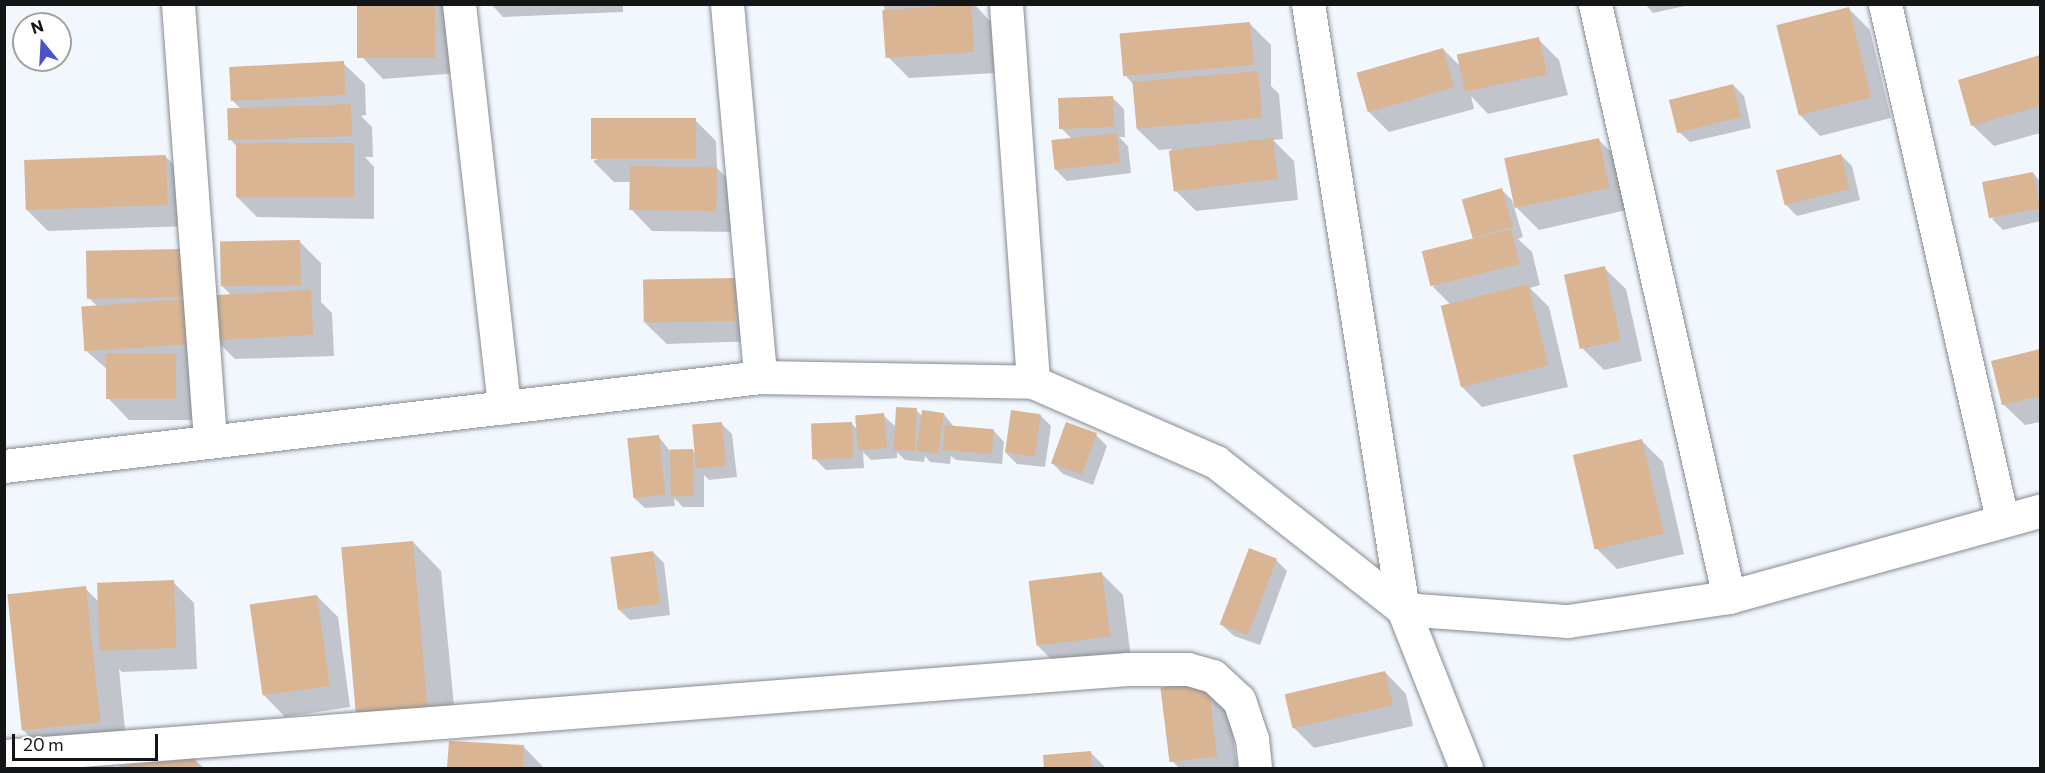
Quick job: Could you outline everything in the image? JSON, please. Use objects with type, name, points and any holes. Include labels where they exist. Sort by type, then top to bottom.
[{"type":"street","points":[[178,4],[210,440]]},
{"type":"street","points":[[459,4],[504,407]]},
{"type":"street","points":[[727,4],[760,377]]},
{"type":"street","points":[[1006,4],[1033,382]]},
{"type":"street","points":[[1308,4],[1403,609],[1466,768]]},
{"type":"street","points":[[1595,4],[1729,597]]},
{"type":"street","points":[[1885,4],[2002,519]]},
{"type":"street","points":[[4,466],[760,377],[1033,382],[1216,462],[1403,609],[1568,621],[1729,597],[2002,519],[2040,511]]},
{"type":"street","points":[[4,756],[1128,669],[1188,669],[1214,676],[1239,700],[1252,739],[1255,768]]},
{"type":"building","points":[[357,4],[435,4],[435,58],[357,58]]},
{"type":"building","points":[[971,4],[974,52],[886,58],[882,10]]},
{"type":"building","points":[[1849,7],[1871,97],[1799,115],[1776,25]]},
{"type":"building","points":[[1250,22],[1254,65],[1123,76],[1119,33]]},
{"type":"building","points":[[1539,37],[1547,74],[1465,92],[1457,54]]},
{"type":"building","points":[[1443,48],[1454,87],[1368,112],[1356,73]]},
{"type":"building","points":[[2040,55],[2040,106],[1971,126],[1958,80]]},
{"type":"building","points":[[344,61],[346,95],[231,101],[229,67]]},
{"type":"building","points":[[1258,71],[1262,118],[1137,129],[1132,82]]},
{"type":"building","points":[[1733,84],[1741,117],[1677,133],[1669,100]]},
{"type":"building","points":[[1113,96],[1114,127],[1059,129],[1058,98]]},
{"type":"building","points":[[351,104],[352,136],[228,140],[227,108]]},
{"type":"building","points":[[591,118],[696,118],[696,159],[591,159]]},
{"type":"building","points":[[1117,133],[1120,163],[1054,170],[1051,140]]},
{"type":"building","points":[[1273,138],[1278,179],[1174,191],[1169,151]]},
{"type":"building","points":[[1599,138],[1610,188],[1515,208],[1504,158]]},
{"type":"building","points":[[236,143],[354,143],[354,197],[236,197]]},
{"type":"building","points":[[1841,154],[1850,189],[1785,205],[1776,170]]},
{"type":"building","points":[[166,155],[168,205],[26,210],[24,160]]},
{"type":"building","points":[[630,166],[717,168],[716,212],[629,210]]},
{"type":"building","points":[[2033,172],[2040,208],[1989,218],[1982,182]]},
{"type":"building","points":[[1502,188],[1513,226],[1473,238],[1462,200]]},
{"type":"building","points":[[1511,229],[1520,264],[1430,286],[1422,251]]},
{"type":"building","points":[[300,240],[301,285],[221,286],[220,241]]},
{"type":"building","points":[[182,249],[183,297],[87,299],[86,251]]},
{"type":"building","points":[[1605,266],[1621,340],[1580,349],[1564,275]]},
{"type":"building","points":[[735,278],[736,321],[644,323],[643,280]]},
{"type":"building","points":[[1528,284],[1548,366],[1461,387],[1441,306]]},
{"type":"building","points":[[311,290],[313,335],[213,340],[211,295]]},
{"type":"building","points":[[188,299],[191,344],[84,351],[81,306]]},
{"type":"building","points":[[2040,349],[2040,396],[2002,405],[1991,361]]},
{"type":"building","points":[[106,353],[176,353],[176,399],[106,399]]},
{"type":"building","points":[[896,407],[917,408],[915,451],[894,450]]},
{"type":"building","points":[[922,410],[944,413],[938,454],[916,451]]},
{"type":"building","points":[[1011,410],[1041,414],[1035,457],[1005,453]]},
{"type":"building","points":[[884,413],[887,448],[858,450],[855,416]]},
{"type":"building","points":[[722,422],[726,466],[696,468],[692,425]]},
{"type":"building","points":[[852,422],[853,458],[812,459],[811,423]]},
{"type":"building","points":[[1066,422],[1097,433],[1082,475],[1051,463]]},
{"type":"building","points":[[945,425],[994,429],[992,454],[943,450]]},
{"type":"building","points":[[659,435],[665,495],[633,498],[627,438]]},
{"type":"building","points":[[1642,439],[1664,534],[1595,549],[1573,455]]},
{"type":"building","points":[[670,449],[693,449],[694,496],[671,496]]},
{"type":"building","points":[[413,541],[428,709],[356,716],[341,547]]},
{"type":"building","points":[[1249,548],[1277,559],[1248,635],[1220,625]]},
{"type":"building","points":[[653,551],[660,603],[618,609],[610,557]]},
{"type":"building","points":[[1102,572],[1110,637],[1036,646],[1029,581]]},
{"type":"building","points":[[174,580],[176,648],[99,651],[97,583]]},
{"type":"building","points":[[86,586],[100,722],[22,731],[7,594]]},
{"type":"building","points":[[317,595],[330,686],[262,696],[250,604]]},
{"type":"building","points":[[1385,671],[1393,705],[1293,728],[1285,694]]},
{"type":"building","points":[[1208,682],[1217,756],[1169,762],[1160,688]]},
{"type":"building","points":[[449,741],[524,745],[523,768],[447,768]]},
{"type":"building","points":[[1091,751],[1092,768],[1044,768],[1043,755]]},
{"type":"building","points":[[196,758],[197,768],[119,768],[119,766]]}]
